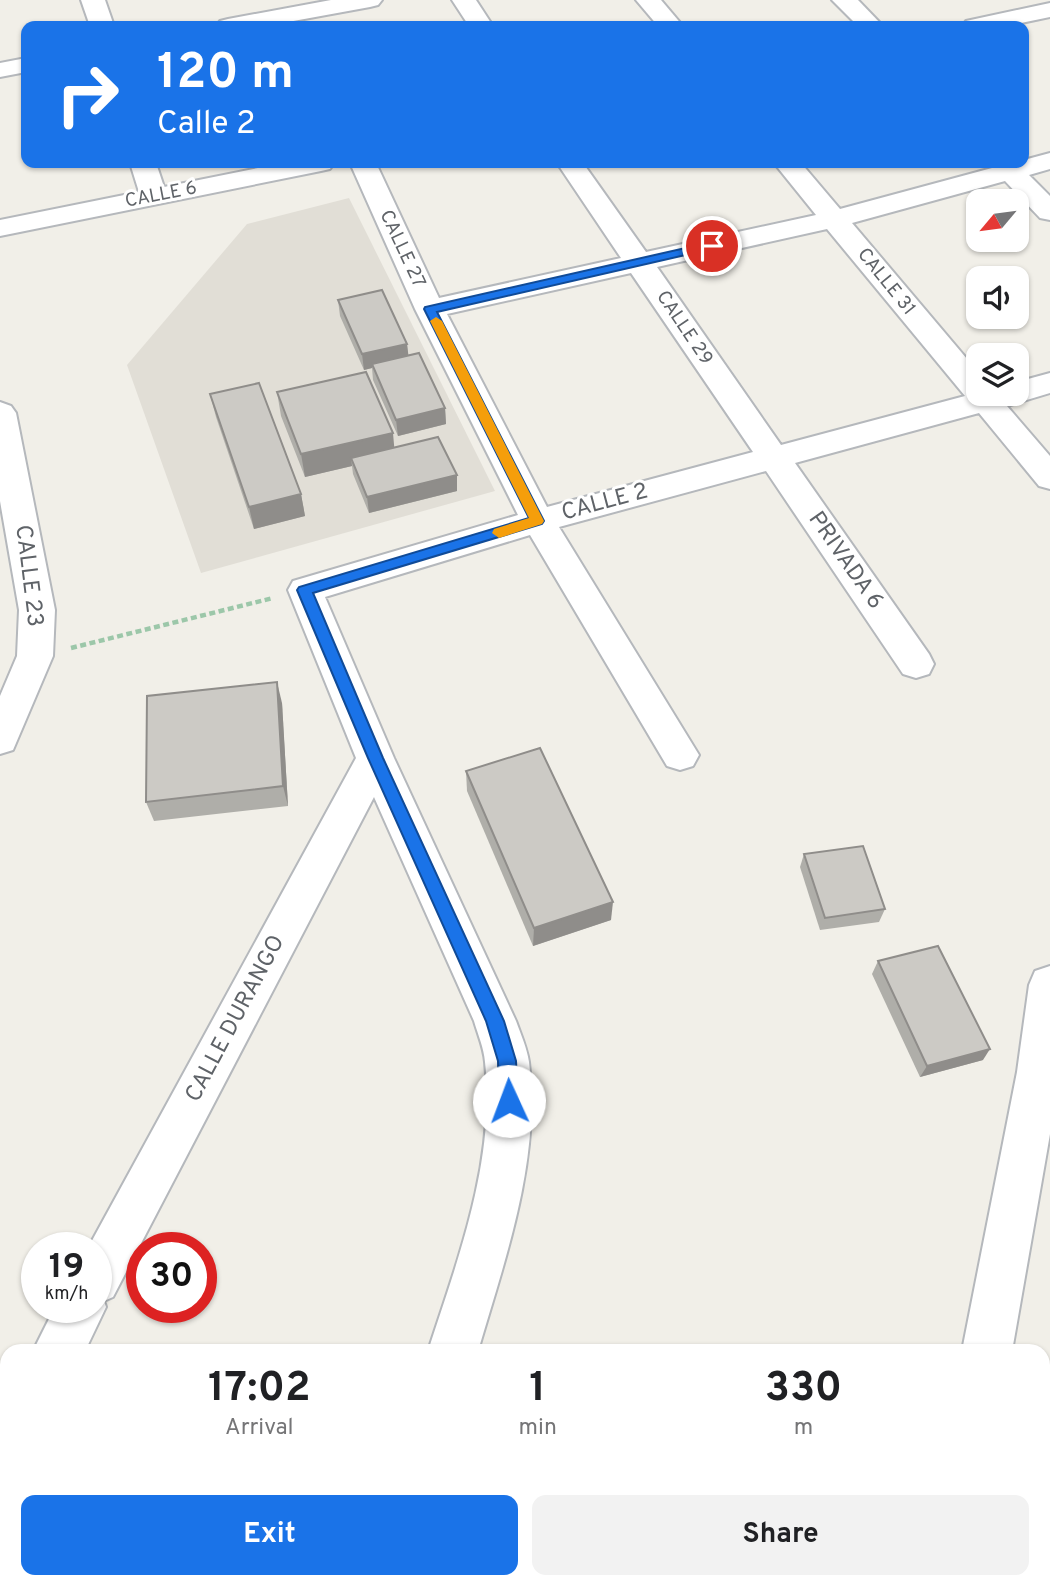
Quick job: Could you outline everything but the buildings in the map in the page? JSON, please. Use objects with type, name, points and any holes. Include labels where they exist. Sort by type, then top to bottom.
[{"type":"street","points":[[93,0],[100,21]]},
{"type":"street","points":[[255,21],[370,0]]},
{"type":"street","points":[[464,0],[478,21]]},
{"type":"street","points":[[648,0],[667,21]]},
{"type":"street","points":[[844,0],[866,21]]},
{"type":"street","points":[[996,21],[1041,11]]},
{"type":"street","points":[[0,70],[21,66]]},
{"type":"street","points":[[1029,164],[1050,161]]},
{"type":"street","points":[[145,168],[154,197]]},
{"type":"street","name":"CALLE 6","points":[[0,228],[296,168]]},
{"type":"street","name":"CALLE 27","points":[[365,168],[430,309],[537,521],[680,755]]},
{"type":"street","name":"CALLE 29","points":[[573,168],[774,458]]},
{"type":"street","name":"CALLE 31","points":[[791,168],[834,219],[966,356]]},
{"type":"street","points":[[430,309],[834,219],[1003,168]]},
{"type":"street","points":[[1007,168],[1050,212]]},
{"type":"street","name":"CALLE 2","points":[[1029,389],[1050,383]]},
{"type":"street","name":"CALLE 2","points":[[304,590],[537,521],[968,406]]},
{"type":"street","points":[[1010,406],[1050,478]]},
{"type":"street","name":"CALLE 23","points":[[0,413],[32,573],[37,610],[35,656]]},
{"type":"street","name":"PRIVADA 6","points":[[774,458],[916,664]]},
{"type":"street","points":[[304,590],[375,758],[495,1021],[507,1061],[509,1119],[504,1156],[496,1196],[455,1344]]},
{"type":"street","points":[[0,739],[35,656]]},
{"type":"street","name":"CALLE DURANGO","points":[[112,1250],[375,758]]},
{"type":"street","points":[[988,1344],[1039,1072],[1050,985]]},
{"type":"street","points":[[62,1344],[73,1323]]},
{"type":"path","points":[[35,656],[304,590]]},
{"type":"shaded area","points":[[349,198],[495,491],[201,573],[127,365],[247,224]]},
{"type":"slow traffic","points":[[436,321],[537,521],[499,533]]},
{"type":"route","points":[[509,1101],[507,1061],[495,1021],[375,758],[304,590],[537,521],[430,309],[712,246]]}]
